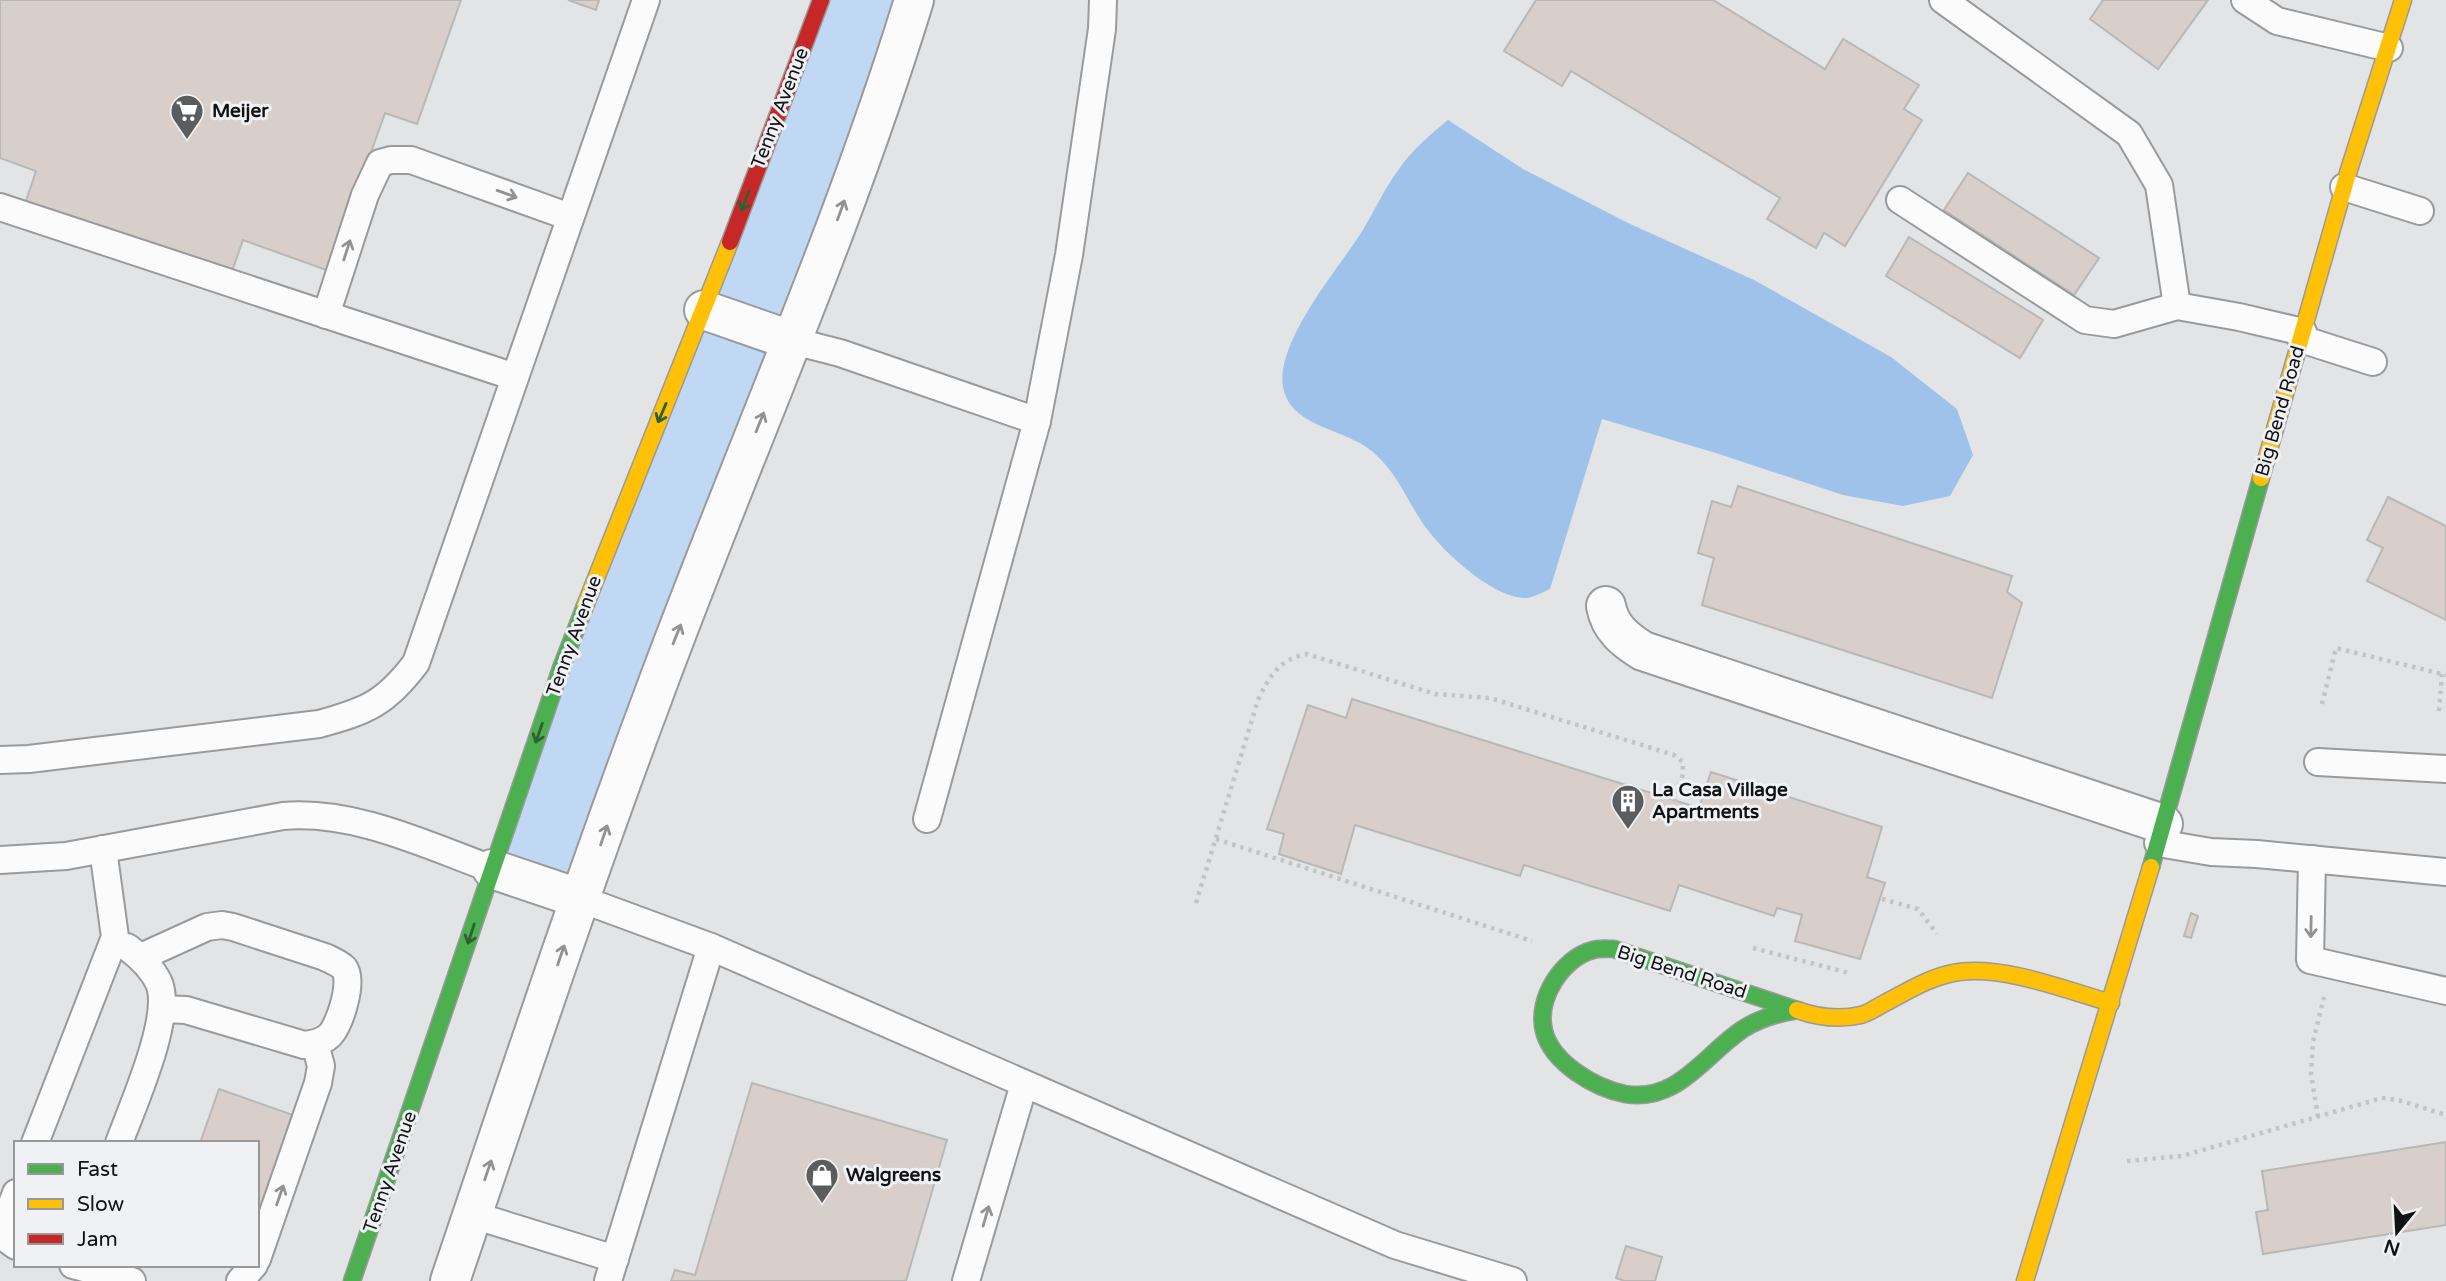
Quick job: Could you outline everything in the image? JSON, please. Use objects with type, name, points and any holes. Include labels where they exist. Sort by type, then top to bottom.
[{"type":"street","name":"Tenny Avenue","points":[[352,1281],[492,869],[592,586],[704,310],[821,0]]},
{"type":"street","points":[[450,1281],[652,698],[793,341],[893,68],[914,0]]},
{"type":"street","name":"Big Bend Road","points":[[2025,1281],[2161,834],[2344,187],[2403,0]]},
{"type":"street","points":[[704,310],[793,341]]},
{"type":"street","points":[[1606,606],[1614,626],[1626,641],[1643,651],[2161,834]]},
{"type":"street","points":[[492,869],[581,899]]},
{"type":"street","name":"Big Bend Road","points":[[1798,1010],[1772,1014],[1755,1021],[1736,1034],[1690,1076],[1672,1087],[1653,1094],[1634,1095],[1614,1091],[1588,1079],[1568,1065],[1555,1051],[1545,1033],[1542,1012],[1560,973],[1578,957],[1593,950],[1614,949],[1798,1010],[1840,1018],[1863,1014],[1930,979],[1959,972],[2013,976],[2111,1003]]},
{"type":"lane","points":[[0,760],[29,759],[319,724],[372,707],[389,696],[416,663],[646,0]]},
{"type":"lane","points":[[927,819],[1037,421],[1069,255],[1102,29],[1103,0]]},
{"type":"lane","points":[[1943,0],[2129,134],[2159,185],[2176,306]]},
{"type":"lane","points":[[2245,0],[2277,21],[2389,48]]},
{"type":"lane","points":[[326,315],[365,195],[380,163],[411,160],[570,217]]},
{"type":"lane","points":[[2344,187],[2420,211]]},
{"type":"lane","points":[[1900,200],[2085,320],[2114,324],[2176,306],[2239,317],[2373,362]]},
{"type":"lane","points":[[0,207],[515,377]]},
{"type":"lane","points":[[793,341],[840,353],[1037,421]]},
{"type":"lane","points":[[2319,762],[2446,769]]},
{"type":"lane","points":[[0,860],[66,856],[303,814],[358,823],[492,869]]},
{"type":"lane","points":[[2161,834],[2211,852],[2446,872]]},
{"type":"lane","points":[[36,1141],[115,937],[103,849]]},
{"type":"lane","points":[[2312,859],[2310,960],[2446,990]]},
{"type":"lane","points":[[581,899],[710,947],[1395,1245],[1513,1281]]},
{"type":"lane","points":[[141,957],[207,927],[222,925],[325,957],[344,969],[349,986],[332,1033],[315,1044],[295,1044],[186,1010],[162,1009]]},
{"type":"lane","points":[[115,937],[141,957],[159,984],[162,1009],[159,1032],[120,1141]]},
{"type":"lane","points":[[473,1215],[612,1270],[710,947]]},
{"type":"lane","points":[[259,1253],[318,1083],[321,1066],[315,1044]]},
{"type":"lane","points":[[967,1281],[1024,1084]]},
{"type":"lane","points":[[14,1199],[5,1222],[9,1241],[14,1244]]},
{"type":"lane","points":[[80,1267],[132,1281]]},
{"type":"lane","points":[[240,1281],[252,1267]]},
{"type":"path","points":[[2322,704],[2336,648],[2444,675],[2439,711]]},
{"type":"path","points":[[1196,903],[1258,700],[1267,680],[1280,664],[1307,654],[1435,694],[1490,698],[1674,755],[1683,762],[1683,774],[1675,801]]},
{"type":"path","points":[[1882,899],[1918,909],[1940,937]]},
{"type":"path","points":[[2318,1117],[2311,1074],[2312,1057],[2330,965]]},
{"type":"path","points":[[2127,1161],[2182,1156],[2382,1098],[2398,1100],[2446,1115]]},
{"type":"shaded area","points":[[812,0],[914,0],[581,899],[493,869]]},
{"type":"shaded area","points":[[1448,120],[1523,169],[1628,223],[1754,280],[1891,357],[1957,409],[1973,455],[1950,496],[1903,506],[1843,495],[1602,419],[1550,589],[1528,598],[1513,596],[1474,575],[1431,534],[1383,461],[1362,444],[1322,427],[1298,413],[1284,391],[1283,373],[1287,353],[1309,309],[1361,233],[1404,162]]},
{"type":"building","name":"Meijer","points":[[0,0],[461,0],[417,124],[385,113],[329,271],[243,240],[230,277],[25,204],[36,171],[0,158]]},
{"type":"building","points":[[568,0],[599,0],[596,10]]},
{"type":"building","points":[[1536,0],[1713,0],[1825,69],[1843,39],[1919,85],[1904,109],[1922,120],[1845,246],[1824,233],[1816,248],[1767,219],[1780,198],[1571,71],[1562,86],[1504,51]]},
{"type":"building","points":[[2103,0],[2208,0],[2158,69],[2090,19]]},
{"type":"building","points":[[1968,173],[2099,258],[2074,295],[1944,210]]},
{"type":"building","points":[[1909,237],[2043,320],[2020,358],[1886,276]]},
{"type":"building","points":[[1738,486],[2012,576],[2007,592],[2022,603],[1992,698],[1702,605],[1714,558],[1698,553],[1712,501],[1731,507]]},
{"type":"building","points":[[2388,497],[2446,526],[2446,620],[2367,581],[2383,548],[2367,540]]},
{"type":"building","name":"La Casa Village Apartments","points":[[1352,699],[1699,808],[1711,772],[1882,827],[1867,877],[1885,883],[1860,959],[1795,941],[1802,915],[1777,908],[1774,916],[1679,885],[1670,911],[1524,865],[1520,876],[1355,825],[1341,874],[1279,854],[1284,834],[1267,829],[1308,705],[1346,718]]},
{"type":"building","points":[[2191,913],[2198,916],[2191,938],[2184,936]]},
{"type":"building","name":"Walgreens","points":[[752,1083],[947,1140],[906,1281],[671,1281],[675,1270],[695,1275]]},
{"type":"building","points":[[219,1089],[293,1115],[259,1213],[259,1141],[201,1141]]},
{"type":"building","points":[[2446,1142],[2446,1225],[2263,1254],[2256,1212],[2268,1210],[2262,1171]]},
{"type":"building","points":[[1626,1246],[1662,1257],[1655,1281],[1625,1281],[1616,1278]]},
{"type":"traffic: fast","points":[[2151,867],[2261,478]]},
{"type":"traffic: fast","points":[[352,1281],[561,668],[585,606]]},
{"type":"traffic: fast","points":[[1797,1010],[1614,949],[1600,949],[1582,954],[1562,971],[1548,993],[1543,1019],[1549,1043],[1576,1072],[1613,1091],[1644,1095],[1676,1084],[1749,1025],[1769,1016],[1798,1010]]},
{"type":"traffic: slow","points":[[2261,478],[2348,173],[2403,0]]},
{"type":"traffic: slow","points":[[585,606],[730,242]]},
{"type":"traffic: slow","points":[[2025,1281],[2151,867]]},
{"type":"traffic: slow","points":[[1797,1010],[1829,1017],[1861,1015],[1929,980],[1959,972],[1977,971],[2036,980],[2111,1003]]},
{"type":"traffic: jam","points":[[730,242],[821,0]]},
{"type":"place","name":"Meijer","points":[[187,141]]},
{"type":"place","name":"La Casa Village Apartments","points":[[1628,831]]},
{"type":"place","name":"Walgreens","points":[[822,1205]]}]
